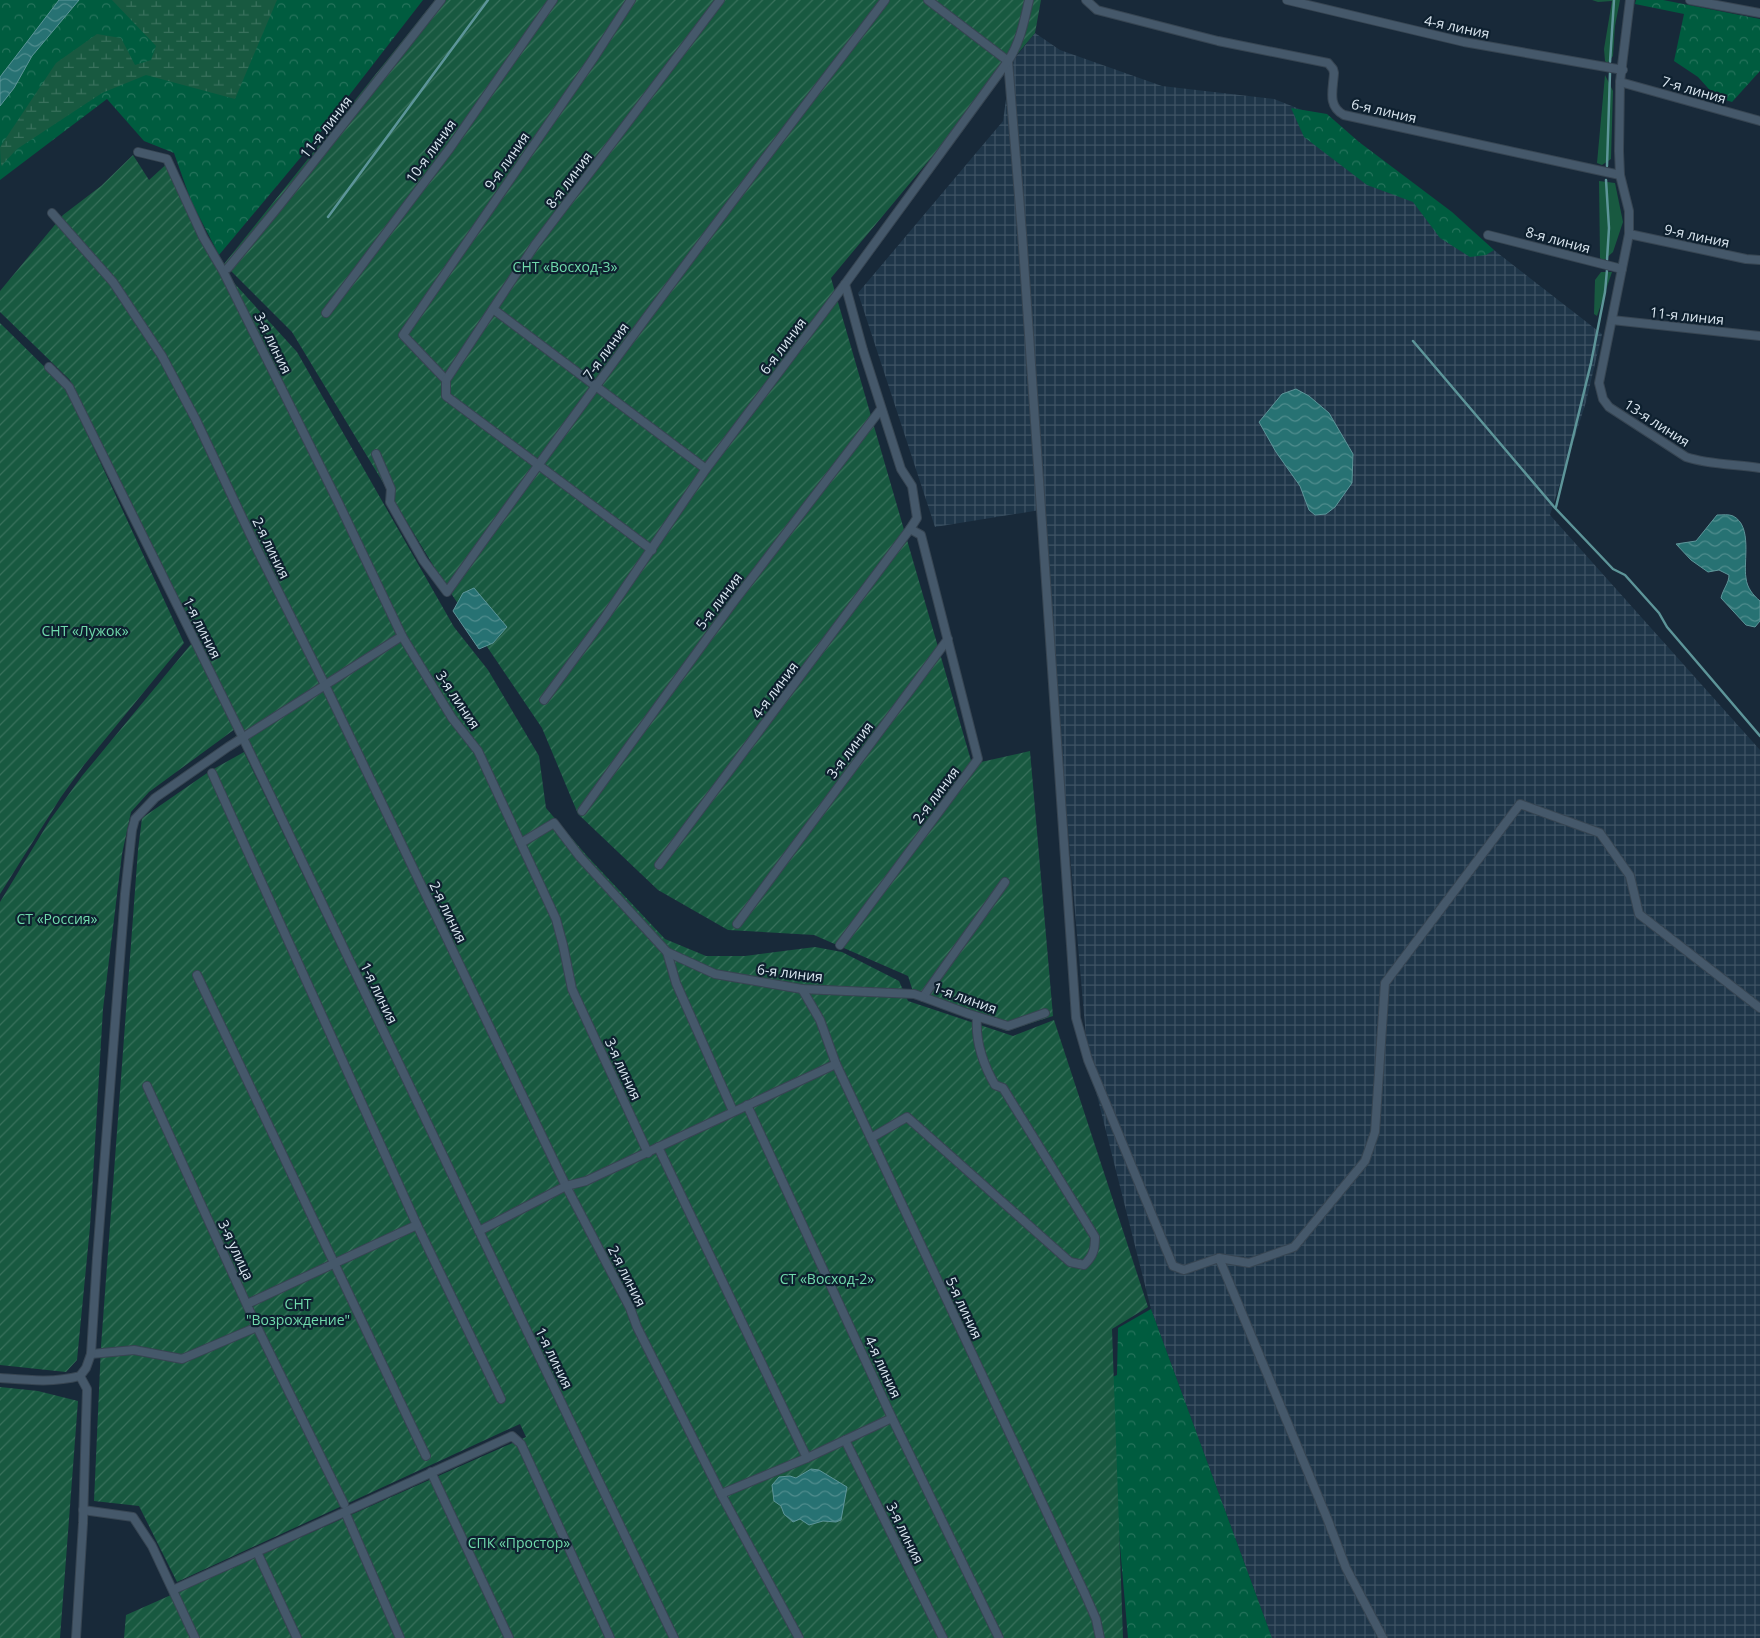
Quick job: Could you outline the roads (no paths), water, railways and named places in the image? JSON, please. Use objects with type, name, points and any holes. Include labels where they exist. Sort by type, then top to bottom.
[{"type":"street","name":"11-я линия","points":[[225,269],[279,206],[441,0]]},
{"type":"street","name":"10-я линия","points":[[326,313],[450,148],[553,0]]},
{"type":"street","name":"9-я линия","points":[[446,380],[403,336],[593,59],[631,0]]},
{"type":"street","name":"8-я линия","points":[[446,380],[535,245],[720,0]]},
{"type":"street","name":"7-я линия","points":[[376,454],[391,489],[390,502],[423,560],[447,592],[754,171],[885,0]]},
{"type":"street","points":[[928,0],[1008,61],[1023,243],[1076,1018],[1088,1060],[1173,1266],[1184,1270],[1219,1258],[1249,1263],[1294,1247],[1364,1161],[1375,1132],[1386,983],[1520,804],[1600,834],[1630,876],[1639,914],[1760,1008]]},
{"type":"street","name":"6-я линия","points":[[544,700],[652,550],[706,469],[845,284],[1008,61],[1022,32],[1029,0]]},
{"type":"street","name":"6-я линия","points":[[1086,0],[1097,10],[1218,41],[1328,63],[1334,73],[1334,106],[1337,111],[1344,115],[1620,175]]},
{"type":"street","name":"4-я линия","points":[[1287,0],[1464,42],[1623,70]]},
{"type":"street","points":[[1612,320],[1629,234],[1629,212],[1620,175],[1620,82],[1623,70],[1630,0]]},
{"type":"street","points":[[1690,0],[1760,13]]},
{"type":"street","name":"7-я линия","points":[[1620,82],[1760,121]]},
{"type":"street","name":"3-я линия","points":[[138,152],[167,159],[203,237],[225,269],[402,636],[452,718],[478,751],[556,920],[572,989],[648,1153]]},
{"type":"street","name":"2-я линия","points":[[52,213],[113,282],[162,356],[196,420],[566,1186],[630,1308],[636,1327],[721,1494],[799,1638]]},
{"type":"street","name":"9-я линия","points":[[1629,234],[1746,259],[1760,260]]},
{"type":"street","name":"8-я линия","points":[[1488,235],[1622,269]]},
{"type":"street","points":[[845,284],[881,409],[901,469],[912,486],[917,518],[910,529],[921,535],[948,639]]},
{"type":"street","points":[[493,309],[706,469]]},
{"type":"street","name":"11-я линия","points":[[1612,320],[1760,336]]},
{"type":"street","name":"13-я линия","points":[[1612,320],[1599,383],[1600,392],[1609,407],[1686,458],[1760,468]]},
{"type":"street","name":"1-я линия","points":[[49,367],[69,387],[243,738],[674,1638]]},
{"type":"street","points":[[446,380],[446,396],[652,550]]},
{"type":"street","name":"5-я линия","points":[[582,811],[732,604],[881,409]]},
{"type":"street","name":"4-я линия","points":[[659,865],[910,529]]},
{"type":"street","points":[[0,1378],[41,1382],[64,1380],[80,1376],[86,1368],[91,1354],[125,894],[132,830],[135,819],[155,798],[228,747],[402,636]]},
{"type":"street","name":"3-я линия","points":[[737,924],[948,639]]},
{"type":"street","name":"2-я линия","points":[[840,945],[978,759],[948,639]]},
{"type":"street","points":[[212,773],[417,1225],[501,1399]]},
{"type":"street","points":[[521,843],[554,823],[580,857],[667,952],[676,983],[733,1111]]},
{"type":"street","name":"1-я линия","points":[[1004,882],[924,998],[1008,1026],[1045,1013]]},
{"type":"street","name":"6-я линия","points":[[667,952],[715,974],[802,989],[914,994],[924,998]]},
{"type":"street","points":[[197,976],[426,1456]]},
{"type":"street","name":"5-я линия","points":[[802,989],[820,1020],[836,1064],[1085,1594],[1096,1619],[1100,1638]]},
{"type":"street","points":[[871,1138],[907,1117],[1070,1262],[1084,1265],[1091,1258],[1095,1248],[1095,1237],[1003,1088],[995,1086],[990,1076],[978,1048],[977,1017]]},
{"type":"street","points":[[479,1231],[566,1186],[586,1181],[648,1153],[733,1111],[836,1064]]},
{"type":"street","name":"3-я улица","points":[[147,1086],[257,1326],[344,1508],[400,1638]]},
{"type":"street","name":"4-я линия","points":[[747,1105],[892,1418],[999,1638]]},
{"type":"street","points":[[658,1147],[807,1458]]},
{"type":"street","points":[[247,1304],[417,1225]]},
{"type":"street","points":[[1219,1258],[1346,1568],[1383,1638]]},
{"type":"street","points":[[91,1354],[134,1350],[182,1359],[257,1326]]},
{"type":"street","points":[[76,1638],[87,1389],[80,1376]]},
{"type":"street","points":[[721,1494],[807,1458],[892,1418]]},
{"type":"street","points":[[173,1590],[256,1552],[344,1508],[512,1436],[521,1444],[610,1638]]},
{"type":"street","name":"3-я линия","points":[[845,1440],[943,1638]]},
{"type":"street","points":[[431,1472],[509,1638]]},
{"type":"street","points":[[83,1510],[132,1517],[152,1546],[195,1638]]},
{"type":"street","points":[[256,1552],[297,1638]]},
{"type":"water","points":[[59,0],[79,0],[32,56],[14,88],[0,106],[0,77]]},
{"type":"water","points":[[1296,389],[1309,396],[1329,413],[1353,454],[1352,483],[1335,507],[1326,514],[1315,515],[1309,510],[1300,486],[1276,452],[1259,422],[1282,394]]},
{"type":"water","points":[[1717,515],[1733,516],[1743,528],[1746,545],[1745,571],[1747,582],[1751,591],[1760,601],[1760,621],[1755,627],[1746,625],[1721,598],[1729,575],[1719,570],[1708,572],[1691,560],[1676,544],[1696,541]]},
{"type":"water","points":[[474,588],[507,627],[493,643],[479,649],[453,611],[463,593]]},
{"type":"water","points":[[811,1469],[819,1470],[847,1487],[841,1520],[836,1522],[823,1521],[809,1525],[800,1519],[793,1522],[784,1514],[781,1506],[774,1501],[772,1485],[779,1477],[790,1476],[796,1478]]},
{"type":"waterway","points":[[328,217],[488,0]]},
{"type":"waterway","points":[[1610,62],[1614,0]]},
{"type":"waterway","points":[[1607,166],[1610,73]]},
{"type":"waterway","points":[[1606,180],[1609,228],[1607,260]]},
{"type":"waterway","points":[[1556,507],[1591,363],[1605,292],[1607,270]]},
{"type":"waterway","points":[[1413,341],[1555,508],[1613,569],[1625,575],[1659,613],[1667,627],[1760,736]]},
{"type":"park label","name":"СНТ «Восход-3»","points":[[565,267]]},
{"type":"park label","name":"СНТ «Лужок»","points":[[85,631]]},
{"type":"park label","name":"СТ «Россия»","points":[[57,919]]},
{"type":"park label","name":"СТ «Восход-2»","points":[[827,1279]]},
{"type":"park label","name":"СНТ \"Возрождение\"","points":[[298,1312]]},
{"type":"park label","name":"СПК «Простор»","points":[[519,1543]]}]
